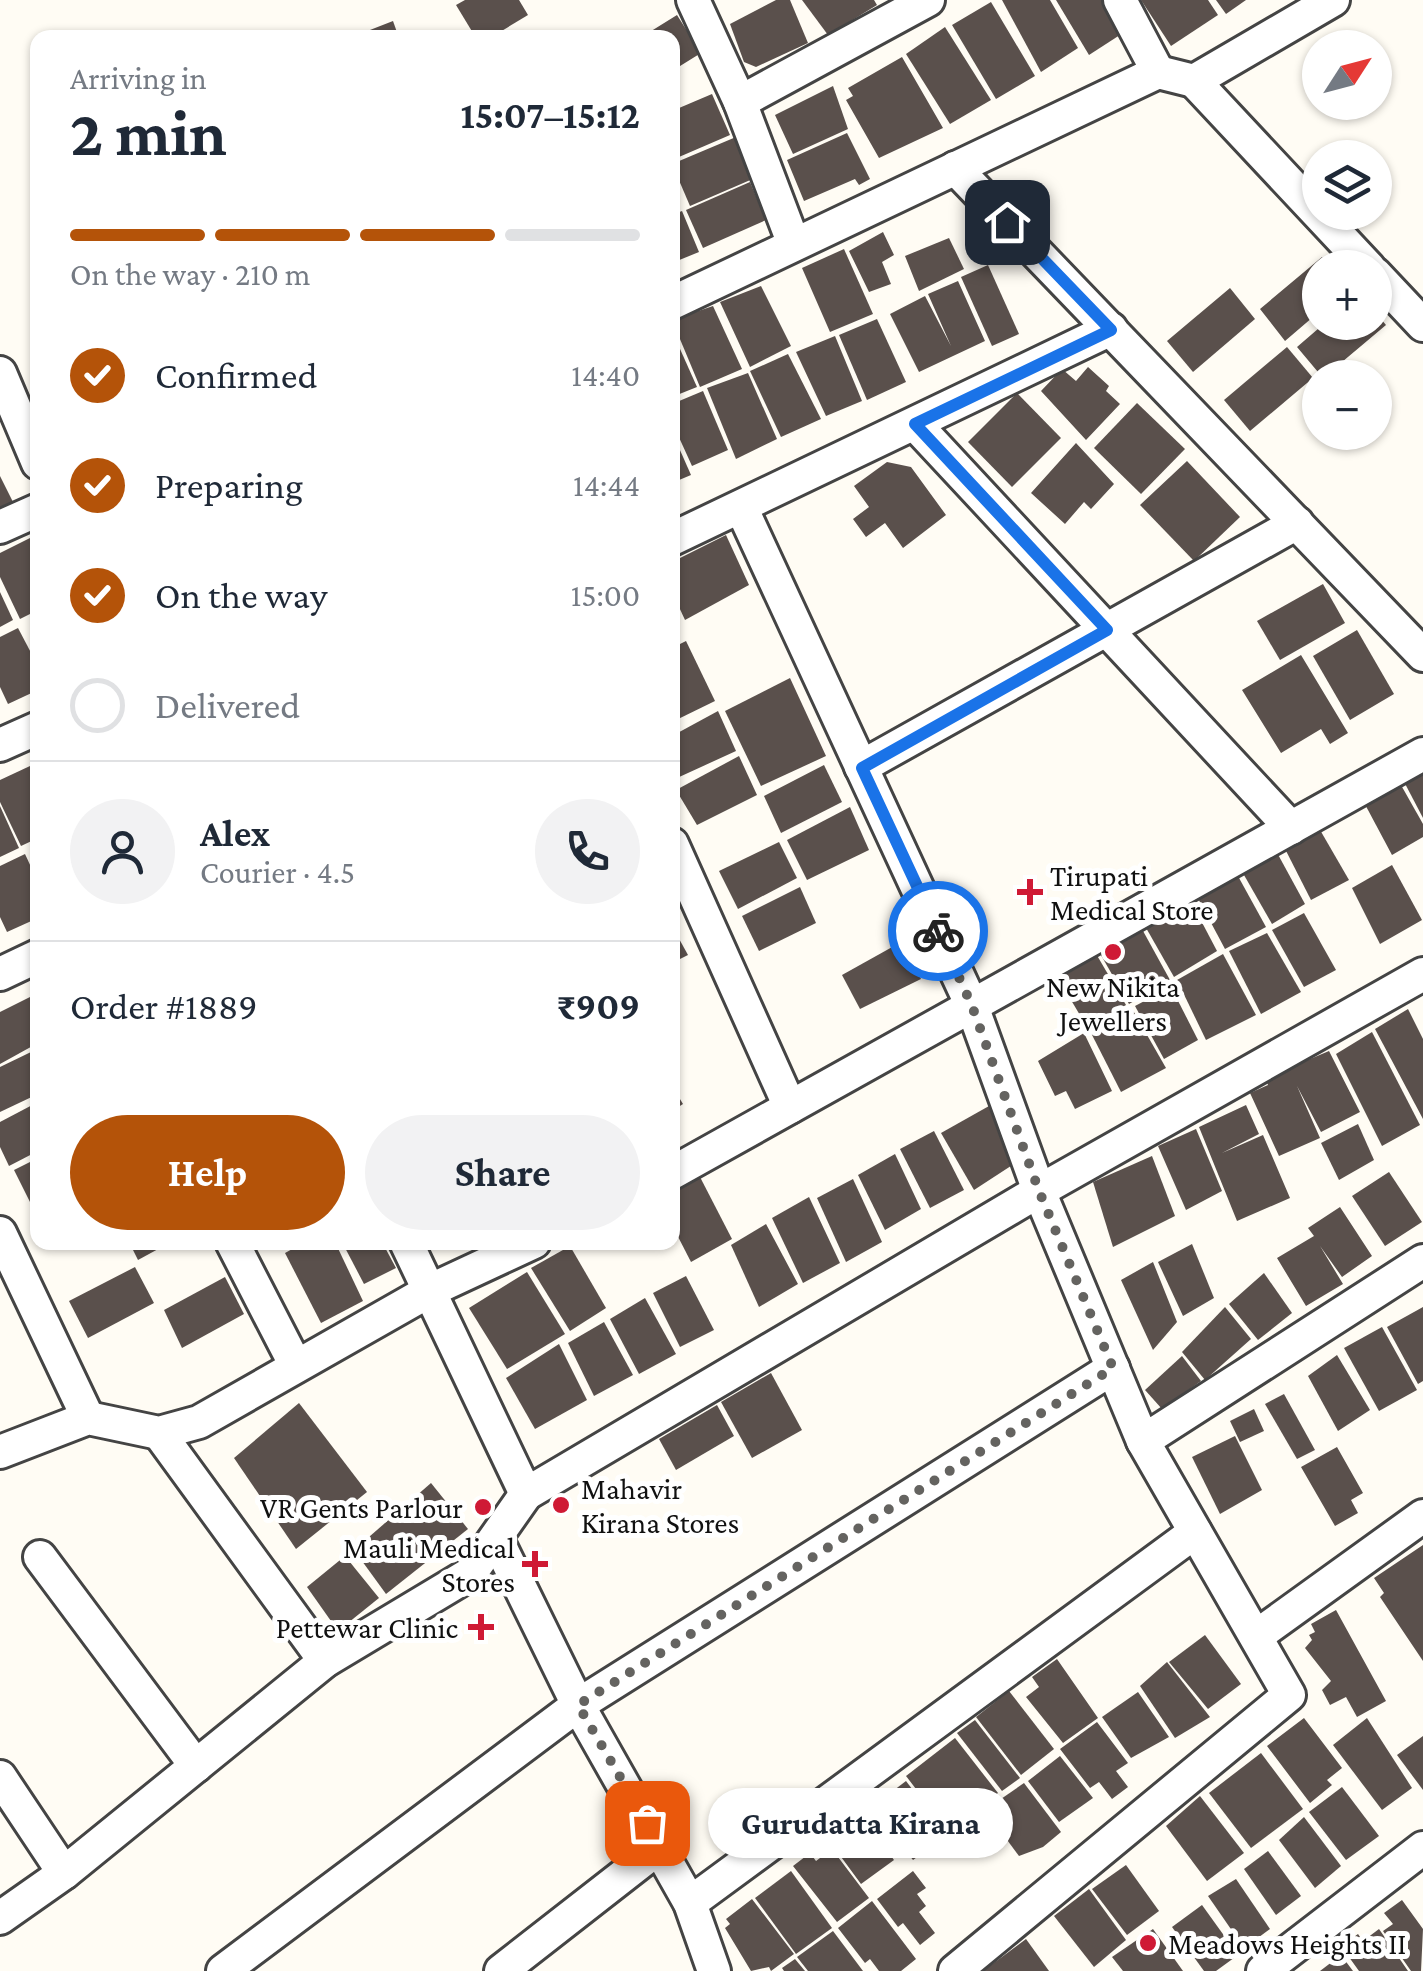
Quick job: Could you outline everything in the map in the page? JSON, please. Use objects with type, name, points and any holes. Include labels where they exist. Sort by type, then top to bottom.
[{"type":"street","points":[[693,0],[740,102],[793,242]]},
{"type":"street","points":[[740,102],[928,0]]},
{"type":"street","points":[[1120,0],[1158,72]]},
{"type":"street","points":[[1194,81],[1333,0]]},
{"type":"street","points":[[680,299],[793,242],[1111,98],[1158,72],[1194,81],[1352,250]]},
{"type":"street","points":[[955,168],[1423,655]]},
{"type":"street","points":[[1392,292],[1423,325]]},
{"type":"street","points":[[680,536],[1111,330]]},
{"type":"street","points":[[0,373],[30,444]]},
{"type":"street","points":[[915,424],[1292,828]]},
{"type":"street","points":[[741,507],[972,1006],[1039,1191],[1143,1441],[1258,1635],[1289,1696],[956,1971]]},
{"type":"street","points":[[0,528],[30,514]]},
{"type":"street","points":[[862,768],[1297,523]]},
{"type":"street","points":[[0,745],[30,732]]},
{"type":"street","points":[[680,1169],[1423,754]]},
{"type":"street","points":[[680,862],[790,1107]]},
{"type":"street","points":[[0,974],[30,960]]},
{"type":"street","points":[[0,1918],[64,1873],[324,1661],[470,1574],[526,1494],[1039,1191],[1423,974]]},
{"type":"street","points":[[0,1233],[88,1418]]},
{"type":"street","points":[[236,1250],[296,1366]]},
{"type":"street","points":[[410,1250],[526,1494]]},
{"type":"street","points":[[0,1452],[88,1418],[159,1433],[199,1422],[431,1290],[517,1250]]},
{"type":"street","points":[[1143,1441],[1423,1261]]},
{"type":"street","points":[[222,1971],[578,1705],[1113,1368]]},
{"type":"street","points":[[159,1433],[324,1661]]},
{"type":"street","points":[[1258,1635],[1423,1516]]},
{"type":"street","points":[[690,1904],[1195,1532]]},
{"type":"street","points":[[496,1538],[578,1705],[690,1904],[714,1971]]},
{"type":"street","points":[[40,1556],[196,1766]]},
{"type":"street","points":[[0,1777],[64,1873]]},
{"type":"street","points":[[502,1971],[660,1846]]},
{"type":"street","points":[[1263,1971],[1423,1848]]},
{"type":"building","points":[[465,0],[519,0],[528,15],[503,30],[471,30],[456,5]]},
{"type":"building","points":[[776,0],[790,0],[808,43],[756,67],[744,62],[730,24]]},
{"type":"building","points":[[802,0],[874,0],[877,5],[828,35]]},
{"type":"building","points":[[1002,0],[1050,0],[1078,48],[1041,72]]},
{"type":"building","points":[[1056,0],[1103,0],[1123,33],[1089,55]]},
{"type":"building","points":[[1141,0],[1208,0],[1218,15],[1171,46]]},
{"type":"building","points":[[1216,0],[1246,0],[1226,14]]},
{"type":"building","points":[[991,2],[1035,76],[996,99],[952,25]]},
{"type":"building","points":[[677,15],[701,53],[680,66],[680,30],[653,30]]},
{"type":"building","points":[[393,21],[396,30],[370,30]]},
{"type":"building","points":[[945,27],[991,100],[950,124],[906,54]]},
{"type":"building","points":[[902,57],[943,128],[879,158],[846,100],[853,96],[848,88]]},
{"type":"building","points":[[833,86],[848,129],[793,154],[775,115]]},
{"type":"building","points":[[712,94],[730,135],[680,157],[680,108]]},
{"type":"building","points":[[847,133],[870,179],[859,185],[855,179],[804,201],[787,160]]},
{"type":"building","points":[[736,137],[755,178],[690,206],[680,183],[680,161]]},
{"type":"building","points":[[750,182],[766,220],[703,248],[686,210]]},
{"type":"building","points":[[680,212],[699,252],[680,260]]},
{"type":"building","points":[[883,232],[894,255],[882,262],[891,284],[869,292],[849,251]]},
{"type":"building","points":[[949,238],[964,269],[919,291],[905,256]]},
{"type":"building","points":[[844,249],[873,314],[830,332],[802,268]]},
{"type":"building","points":[[988,265],[1019,334],[992,346],[961,277]]},
{"type":"building","points":[[1302,274],[1302,326],[1285,341],[1260,309]]},
{"type":"building","points":[[958,281],[985,341],[919,372],[890,314],[925,296],[951,346],[928,294]]},
{"type":"building","points":[[761,286],[791,346],[750,367],[720,302]]},
{"type":"building","points":[[1230,288],[1255,319],[1193,372],[1167,341]]},
{"type":"building","points":[[713,306],[742,369],[700,387],[680,339],[680,317]]},
{"type":"building","points":[[877,319],[906,382],[867,400],[839,335]]},
{"type":"building","points":[[835,336],[862,401],[826,416],[796,352]]},
{"type":"building","points":[[1305,340],[1368,340],[1344,360],[1308,360],[1297,347]]},
{"type":"building","points":[[1287,347],[1302,365],[1302,387],[1250,431],[1224,400]]},
{"type":"building","points":[[680,349],[697,387],[680,394]]},
{"type":"building","points":[[788,354],[821,419],[781,437],[750,371]]},
{"type":"building","points":[[1088,367],[1109,386],[1106,391],[1120,404],[1086,440],[1041,391],[1062,369],[1076,381]]},
{"type":"building","points":[[748,373],[777,439],[736,459],[707,388]]},
{"type":"building","points":[[703,391],[728,450],[692,466],[680,440],[680,401]]},
{"type":"building","points":[[1017,393],[1061,438],[1012,487],[968,442]]},
{"type":"building","points":[[1137,403],[1185,449],[1141,494],[1094,448]]},
{"type":"building","points":[[1076,443],[1114,484],[1091,509],[1084,502],[1065,524],[1031,493]]},
{"type":"building","points":[[680,450],[691,475],[680,480]]},
{"type":"building","points":[[1187,461],[1240,517],[1194,561],[1140,505]]},
{"type":"building","points":[[887,462],[911,467],[946,515],[903,548],[885,523],[866,537],[853,519],[869,507],[854,486]]},
{"type":"building","points":[[0,476],[14,504],[0,510]]},
{"type":"building","points":[[726,535],[749,585],[685,620],[680,609],[680,558]]},
{"type":"building","points":[[30,538],[30,614],[20,619],[0,577],[0,553]]},
{"type":"building","points":[[1323,584],[1345,623],[1280,660],[1257,621]]},
{"type":"building","points":[[0,592],[13,620],[0,627]]},
{"type":"building","points":[[18,628],[30,651],[30,694],[8,704],[0,687],[0,637]]},
{"type":"building","points":[[1357,630],[1394,694],[1350,720],[1313,656]]},
{"type":"building","points":[[686,641],[715,701],[680,718],[680,644]]},
{"type":"building","points":[[1301,655],[1348,733],[1330,744],[1321,729],[1281,753],[1242,690]]},
{"type":"building","points":[[790,678],[826,756],[761,786],[725,711]]},
{"type":"building","points":[[718,711],[736,751],[680,777],[680,732]]},
{"type":"building","points":[[739,756],[757,795],[697,825],[680,797],[680,788]]},
{"type":"building","points":[[1423,764],[1423,818],[1401,776]]},
{"type":"building","points":[[824,765],[842,802],[781,833],[764,796]]},
{"type":"building","points":[[30,766],[30,842],[21,846],[0,802],[0,780]]},
{"type":"building","points":[[1397,778],[1423,824],[1423,837],[1392,855],[1360,795]]},
{"type":"building","points":[[0,806],[19,848],[0,857]]},
{"type":"building","points":[[850,807],[869,850],[807,880],[787,840]]},
{"type":"building","points":[[1316,823],[1349,880],[1311,900],[1282,843]]},
{"type":"building","points":[[779,842],[797,878],[738,909],[719,871]]},
{"type":"building","points":[[1275,849],[1305,904],[1272,924],[1240,868]]},
{"type":"building","points":[[25,854],[30,865],[30,922],[7,932],[0,917],[0,866]]},
{"type":"building","points":[[1392,865],[1422,920],[1380,944],[1352,888]]},
{"type":"building","points":[[1233,867],[1266,927],[1225,949],[1193,889]]},
{"type":"building","points":[[800,887],[816,923],[759,951],[742,916]]},
{"type":"building","points":[[1186,892],[1217,951],[1174,977],[1141,919]]},
{"type":"building","points":[[1304,913],[1336,970],[1304,987],[1272,930]]},
{"type":"building","points":[[1137,920],[1170,980],[1129,1004],[1094,943]]},
{"type":"building","points":[[1267,933],[1301,992],[1261,1014],[1229,951]]},
{"type":"building","points":[[680,940],[688,955],[680,959]]},
{"type":"building","points":[[903,941],[921,979],[860,1009],[842,975]]},
{"type":"building","points":[[1095,952],[1126,1005],[1087,1027],[1055,973]]},
{"type":"building","points":[[1223,954],[1256,1015],[1206,1040],[1177,980]]},
{"type":"building","points":[[1171,987],[1198,1040],[1164,1059],[1135,1006]]},
{"type":"building","points":[[30,997],[30,1047],[0,1064],[0,1012]]},
{"type":"building","points":[[1131,1007],[1166,1068],[1121,1092],[1089,1029]]},
{"type":"building","points":[[1408,1009],[1423,1039],[1423,1119],[1375,1029]]},
{"type":"building","points":[[1372,1032],[1420,1125],[1382,1146],[1336,1054]]},
{"type":"building","points":[[1084,1033],[1112,1091],[1075,1109],[1066,1091],[1055,1096],[1038,1061]]},
{"type":"building","points":[[1329,1051],[1360,1112],[1321,1132],[1297,1086],[1320,1138],[1279,1156],[1250,1093],[1268,1085],[1265,1078]]},
{"type":"building","points":[[30,1052],[30,1098],[0,1112],[0,1067]]},
{"type":"building","points":[[1246,1105],[1259,1134],[1222,1153],[1263,1135],[1290,1198],[1237,1221],[1199,1127]]},
{"type":"building","points":[[30,1106],[30,1155],[9,1166],[0,1147],[0,1122]]},
{"type":"building","points":[[989,1106],[1017,1162],[974,1190],[941,1133]]},
{"type":"building","points":[[1358,1124],[1374,1160],[1339,1180],[1321,1143]]},
{"type":"building","points":[[1196,1129],[1222,1191],[1186,1210],[1158,1146]]},
{"type":"building","points":[[934,1131],[964,1190],[930,1208],[900,1149]]},
{"type":"building","points":[[895,1154],[921,1209],[885,1230],[858,1175]]},
{"type":"building","points":[[1152,1156],[1175,1216],[1113,1247],[1093,1182]]},
{"type":"building","points":[[30,1162],[30,1202],[14,1170]]},
{"type":"building","points":[[1389,1172],[1422,1222],[1385,1246],[1352,1196]]},
{"type":"building","points":[[700,1177],[732,1239],[691,1262],[680,1241],[680,1188]]},
{"type":"building","points":[[853,1179],[882,1242],[846,1262],[817,1198]]},
{"type":"building","points":[[809,1197],[840,1263],[803,1283],[772,1218]]},
{"type":"building","points":[[1340,1207],[1372,1256],[1342,1277],[1320,1246],[1343,1284],[1306,1306],[1277,1258],[1314,1236],[1308,1228]]},
{"type":"building","points":[[766,1224],[798,1284],[759,1307],[731,1245]]},
{"type":"building","points":[[1192,1244],[1214,1298],[1183,1316],[1158,1262]]},
{"type":"building","points":[[133,1250],[156,1250],[138,1260]]},
{"type":"building","points":[[339,1250],[363,1301],[321,1323],[285,1253]]},
{"type":"building","points":[[346,1250],[386,1250],[396,1268],[364,1284]]},
{"type":"building","points":[[563,1250],[572,1250],[606,1308],[570,1331],[531,1268]]},
{"type":"building","points":[[1153,1262],[1177,1322],[1153,1350],[1121,1280]]},
{"type":"building","points":[[135,1267],[154,1303],[88,1338],[69,1301]]},
{"type":"building","points":[[527,1272],[565,1334],[507,1369],[469,1308]]},
{"type":"building","points":[[1264,1273],[1292,1313],[1258,1340],[1229,1304]]},
{"type":"building","points":[[686,1276],[714,1330],[680,1347],[653,1293]]},
{"type":"building","points":[[225,1277],[244,1314],[182,1348],[164,1310]]},
{"type":"building","points":[[645,1298],[676,1354],[639,1374],[610,1319]]},
{"type":"building","points":[[1225,1307],[1251,1339],[1205,1380],[1182,1352]]},
{"type":"building","points":[[1423,1307],[1423,1381],[1418,1384],[1387,1327]]},
{"type":"building","points":[[604,1322],[633,1375],[594,1396],[568,1343]]},
{"type":"building","points":[[1382,1327],[1417,1390],[1379,1411],[1344,1348]]},
{"type":"building","points":[[559,1344],[587,1400],[535,1429],[506,1378]]},
{"type":"building","points":[[1337,1355],[1370,1410],[1338,1431],[1308,1376]]},
{"type":"building","points":[[1182,1356],[1201,1381],[1162,1409],[1145,1390]]},
{"type":"building","points":[[771,1373],[802,1430],[752,1458],[721,1402]]},
{"type":"building","points":[[1284,1394],[1315,1450],[1297,1459],[1265,1404]]},
{"type":"building","points":[[299,1403],[367,1492],[296,1549],[234,1458]]},
{"type":"building","points":[[717,1405],[734,1436],[676,1470],[659,1439]]},
{"type":"building","points":[[1254,1409],[1264,1431],[1240,1442],[1230,1421]]},
{"type":"building","points":[[1235,1436],[1262,1490],[1220,1514],[1192,1457]]},
{"type":"building","points":[[1337,1447],[1363,1493],[1351,1500],[1358,1513],[1335,1526],[1301,1467]]},
{"type":"building","points":[[431,1483],[468,1529],[386,1594],[354,1550]]},
{"type":"building","points":[[1423,1545],[1423,1661],[1380,1597],[1384,1593],[1374,1578]]},
{"type":"building","points":[[345,1556],[379,1598],[338,1631],[307,1587]]},
{"type":"building","points":[[1336,1610],[1386,1701],[1357,1717],[1346,1697],[1330,1705],[1322,1690],[1331,1681],[1305,1648],[1312,1640],[1309,1635],[1315,1632],[1311,1624]]},
{"type":"building","points":[[1205,1635],[1241,1684],[1208,1709],[1169,1662]]},
{"type":"building","points":[[1057,1659],[1098,1718],[1063,1743],[1026,1697],[1039,1687],[1032,1677]]},
{"type":"building","points":[[1167,1662],[1210,1717],[1175,1738],[1140,1686]]},
{"type":"building","points":[[1009,1691],[1054,1749],[1021,1775],[976,1717]]},
{"type":"building","points":[[1138,1692],[1169,1737],[1131,1758],[1102,1717]]},
{"type":"building","points":[[1304,1718],[1342,1768],[1327,1780],[1332,1785],[1310,1803],[1267,1746]]},
{"type":"building","points":[[1367,1718],[1412,1788],[1382,1810],[1333,1745]]},
{"type":"building","points":[[975,1720],[1020,1778],[1002,1791],[957,1733]]},
{"type":"building","points":[[1097,1722],[1128,1763],[1116,1771],[1128,1787],[1112,1799],[1099,1782],[1090,1788],[1060,1749]]},
{"type":"building","points":[[1423,1736],[1423,1790],[1397,1755]]},
{"type":"building","points":[[955,1738],[998,1793],[949,1832],[906,1776]]},
{"type":"building","points":[[1261,1753],[1303,1809],[1251,1848],[1209,1793]]},
{"type":"building","points":[[1060,1756],[1093,1798],[1059,1822],[1028,1781]]},
{"type":"building","points":[[906,1781],[947,1835],[913,1860],[872,1807]]},
{"type":"building","points":[[1024,1783],[1061,1832],[1043,1847],[1019,1856],[985,1810]]},
{"type":"building","points":[[1342,1787],[1379,1836],[1346,1860],[1309,1812]]},
{"type":"building","points":[[1200,1796],[1244,1853],[1207,1881],[1166,1826]]},
{"type":"building","points":[[861,1815],[894,1860],[861,1884],[836,1850],[851,1840],[843,1829]]},
{"type":"building","points":[[1304,1817],[1341,1866],[1315,1888],[1279,1840]]},
{"type":"building","points":[[832,1849],[869,1898],[837,1922],[793,1866],[810,1853],[816,1861]]},
{"type":"building","points":[[1268,1851],[1301,1896],[1276,1915],[1244,1869]]},
{"type":"building","points":[[1126,1865],[1159,1911],[1127,1935],[1092,1889]]},
{"type":"building","points":[[791,1871],[832,1928],[796,1954],[755,1898]]},
{"type":"building","points":[[913,1871],[926,1888],[917,1894],[926,1906],[919,1912],[935,1933],[920,1945],[903,1923],[898,1927],[877,1899]]},
{"type":"building","points":[[1236,1879],[1270,1929],[1244,1948],[1208,1896]]},
{"type":"building","points":[[1089,1889],[1126,1940],[1094,1967],[1054,1916]]},
{"type":"building","points":[[752,1899],[794,1954],[771,1971],[769,1967],[751,1971],[725,1928],[730,1924],[726,1919]]},
{"type":"building","points":[[1402,1900],[1423,1929],[1421,1971],[1411,1971],[1383,1931],[1393,1924],[1384,1913]]},
{"type":"building","points":[[872,1901],[916,1959],[901,1971],[879,1971],[870,1959],[865,1963],[838,1928]]},
{"type":"building","points":[[1202,1905],[1238,1955],[1216,1971],[1204,1971],[1172,1927]]},
{"type":"building","name":"Meadows Heights II","points":[[1153,1929],[1183,1971],[1123,1971],[1112,1957]]},
{"type":"building","points":[[1379,1929],[1408,1971],[1359,1971],[1341,1946],[1358,1934],[1363,1941]]},
{"type":"building","points":[[833,1931],[863,1971],[808,1971],[797,1957]]},
{"type":"building","points":[[1026,1939],[1049,1971],[983,1971]]},
{"type":"building","points":[[1341,1955],[1353,1971],[1320,1971]]},
{"type":"building","points":[[795,1959],[805,1971],[784,1971],[782,1968]]},
{"type":"way so far","points":[[647,1823],[578,1705],[1113,1368],[1039,1191],[972,1006],[938,931]]},
{"type":"place","name":"Tirupati Medical Store","points":[[1030,892]]},
{"type":"place","name":"New Nikita Jewellers","points":[[1113,952]]},
{"type":"place","name":"Mahavir Kirana Stores","points":[[561,1505]]},
{"type":"place","name":"VR Gents Parlour","points":[[483,1507]]},
{"type":"place","name":"Mauli Medical Stores","points":[[535,1564]]},
{"type":"place","name":"Pettewar Clinic","points":[[481,1627]]},
{"type":"place","name":"Gurudatta Kirana","points":[[647,1823]]},
{"type":"place","name":"Meadows Heights II","points":[[1148,1943]]},
{"type":"route","points":[[938,931],[862,768],[1107,630],[915,424],[1111,330],[1007,222]]}]
